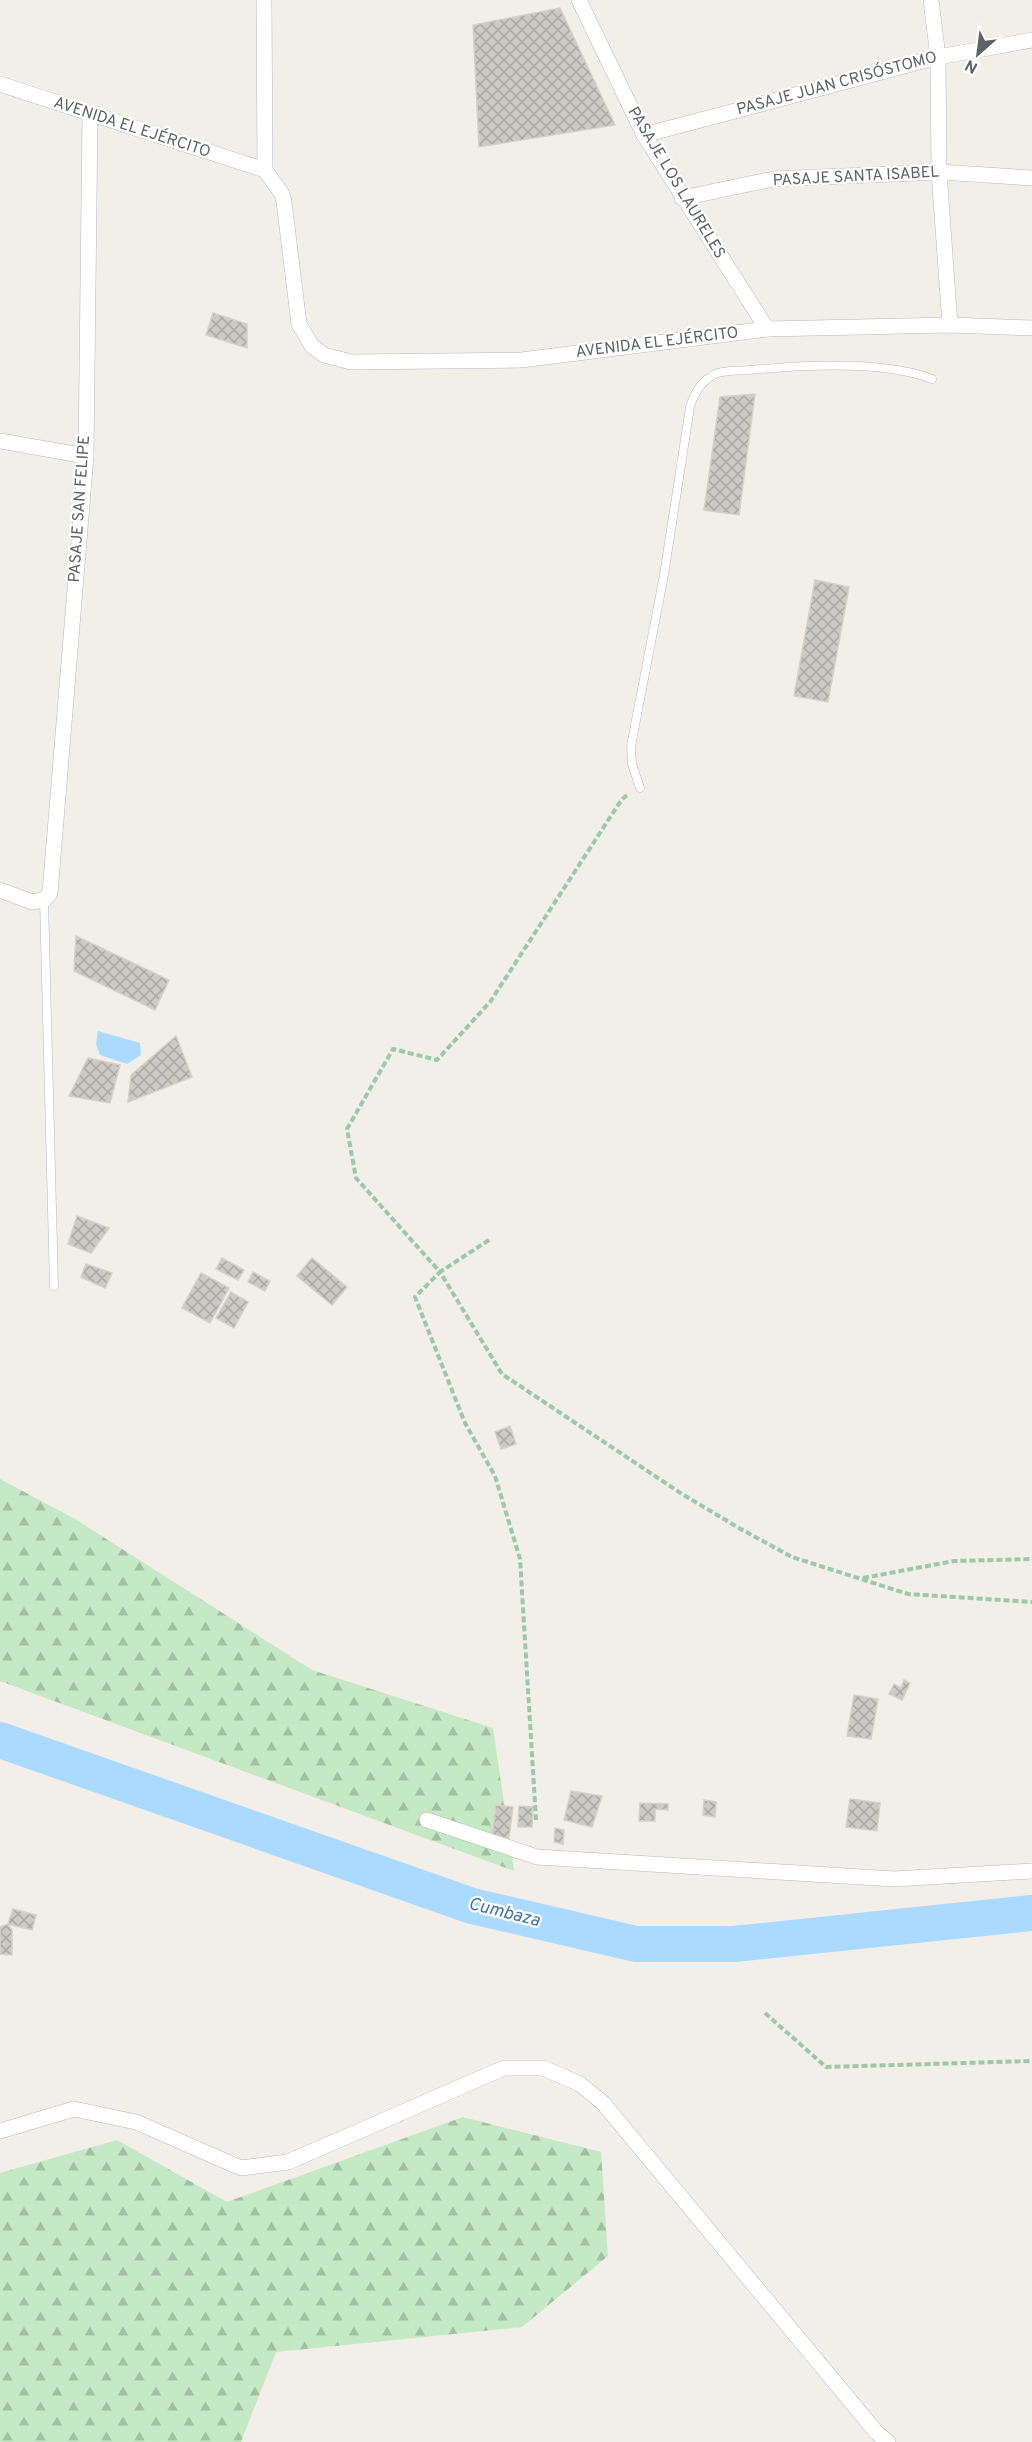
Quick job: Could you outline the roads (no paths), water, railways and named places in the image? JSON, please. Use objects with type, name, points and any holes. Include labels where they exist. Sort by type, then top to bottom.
[{"type":"street","points":[[264,0],[265,170]]},
{"type":"street","name":"PASAJE LOS LAURELES","points":[[579,0],[644,135],[767,329]]},
{"type":"street","points":[[931,0],[938,57],[939,172],[950,326]]},
{"type":"street","name":"PASAJE JUAN CRISÓSTOMO","points":[[644,135],[938,57],[1032,40]]},
{"type":"street","name":"AVENIDA EL EJÉRCITO","points":[[0,84],[265,170],[282,194],[284,202],[299,324],[312,346],[324,355],[351,362],[522,360],[767,329],[1032,327]]},
{"type":"street","name":"PASAJE SAN FELIPE","points":[[44,900],[50,893],[86,456],[90,115]]},
{"type":"street","name":"PASAJE SANTA ISABEL","points":[[682,198],[773,179],[939,172],[1032,178]]},
{"type":"street","points":[[0,441],[86,456]]},
{"type":"street","points":[[0,890],[32,902],[44,900]]},
{"type":"street","points":[[427,1820],[537,1857],[894,1879],[1032,1871]]},
{"type":"street","points":[[0,2131],[74,2109],[136,2122],[241,2168],[288,2162],[504,2068],[543,2068],[580,2084],[603,2103],[877,2433],[888,2442]]},
{"type":"lane","points":[[640,788],[632,764],[632,746],[664,575],[690,407],[699,387],[718,373],[801,367],[897,369],[932,379]]},
{"type":"lane","points":[[44,900],[54,1286]]},
{"type":"water","points":[[98,1031],[140,1043],[141,1055],[127,1064],[100,1055],[96,1044]]},
{"type":"waterway","name":"Cumbaza","points":[[0,1740],[472,1906],[636,1944],[734,1944],[1032,1913]]}]
